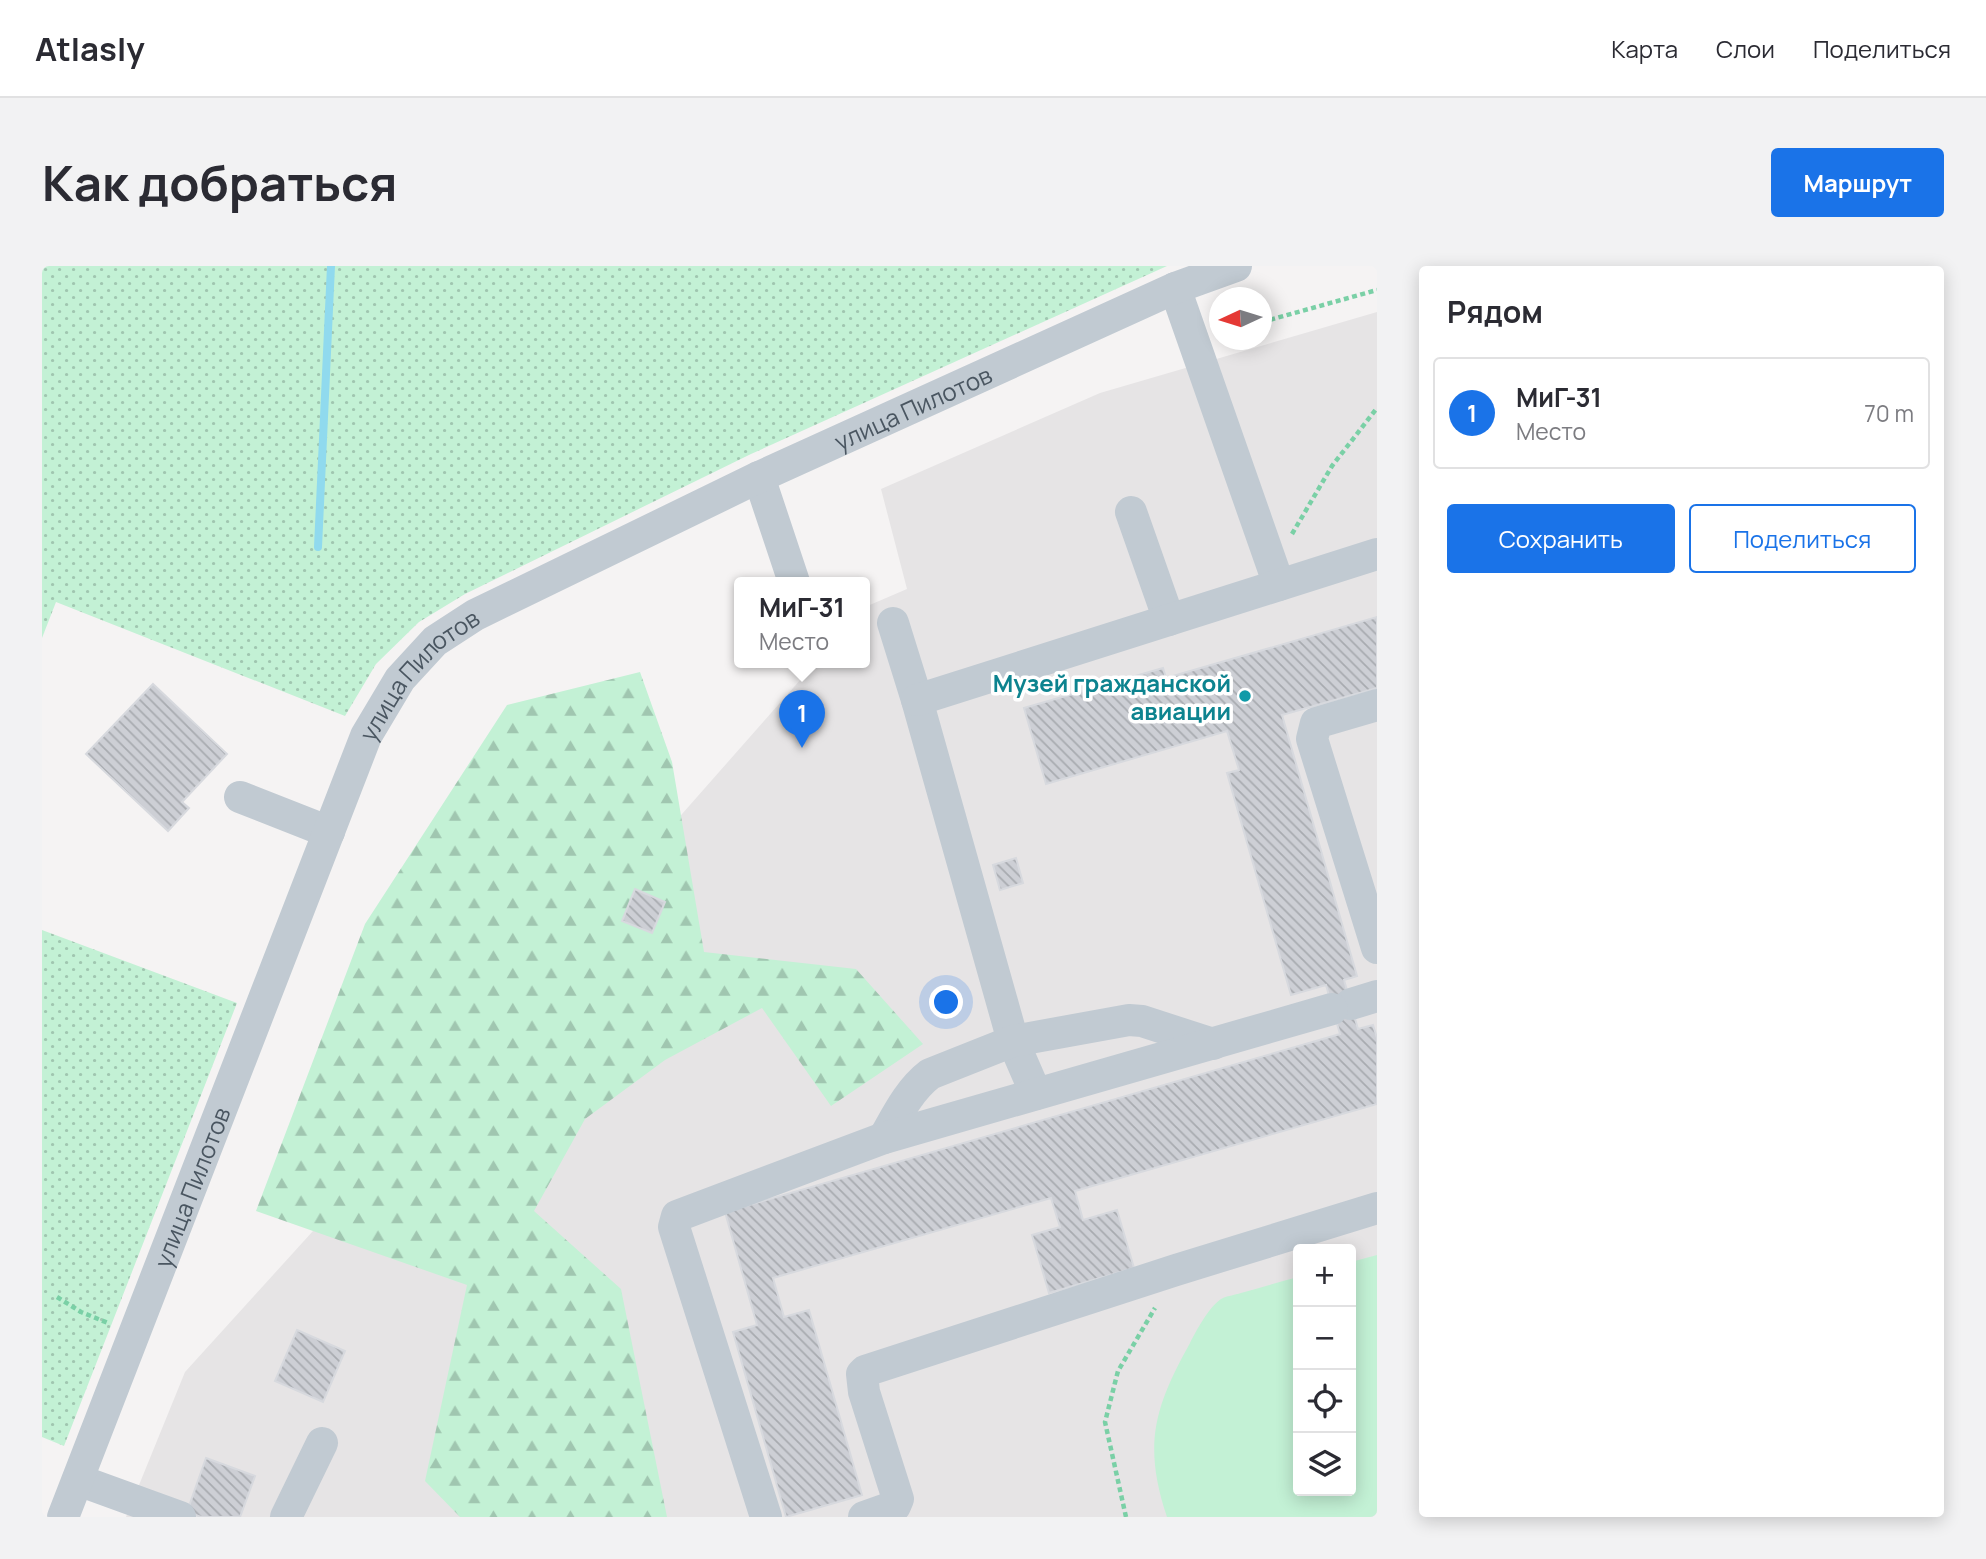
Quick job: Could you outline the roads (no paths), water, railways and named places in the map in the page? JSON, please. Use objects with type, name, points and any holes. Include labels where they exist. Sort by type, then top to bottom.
[{"type":"street","name":"улица Пилотов","points":[[64,1517],[366,736],[400,679],[435,641],[475,615],[759,477],[1175,288],[1236,266]]},
{"type":"street","points":[[1175,288],[1276,576]]},
{"type":"street","points":[[759,477],[792,577]]},
{"type":"street","points":[[1131,512],[1169,620]]},
{"type":"street","points":[[917,700],[1169,620],[1276,576],[1377,554]]},
{"type":"street","points":[[892,623],[917,700],[1013,1041],[1036,1094]]},
{"type":"street","points":[[1375,931],[1312,739],[1316,723],[1377,705]]},
{"type":"street","points":[[240,797],[329,832]]},
{"type":"street","points":[[766,1517],[674,1227],[675,1220],[681,1213],[884,1138],[1353,1003]]},
{"type":"street","points":[[884,1138],[919,1082],[930,1074],[1013,1041],[1129,1020],[1142,1021],[1213,1044]]},
{"type":"street","points":[[864,1517],[895,1506],[898,1499],[864,1392],[861,1378],[865,1371],[1377,1208]]},
{"type":"street","points":[[286,1517],[323,1443]]},
{"type":"street","points":[[78,1480],[161,1514]]},
{"type":"waterway","points":[[318,547],[331,266]]},
{"type":"place","name":"Музей гражданской авиации","points":[[1245,696]]},
{"type":"place","name":"МиГ-31","points":[[802,748]]}]
